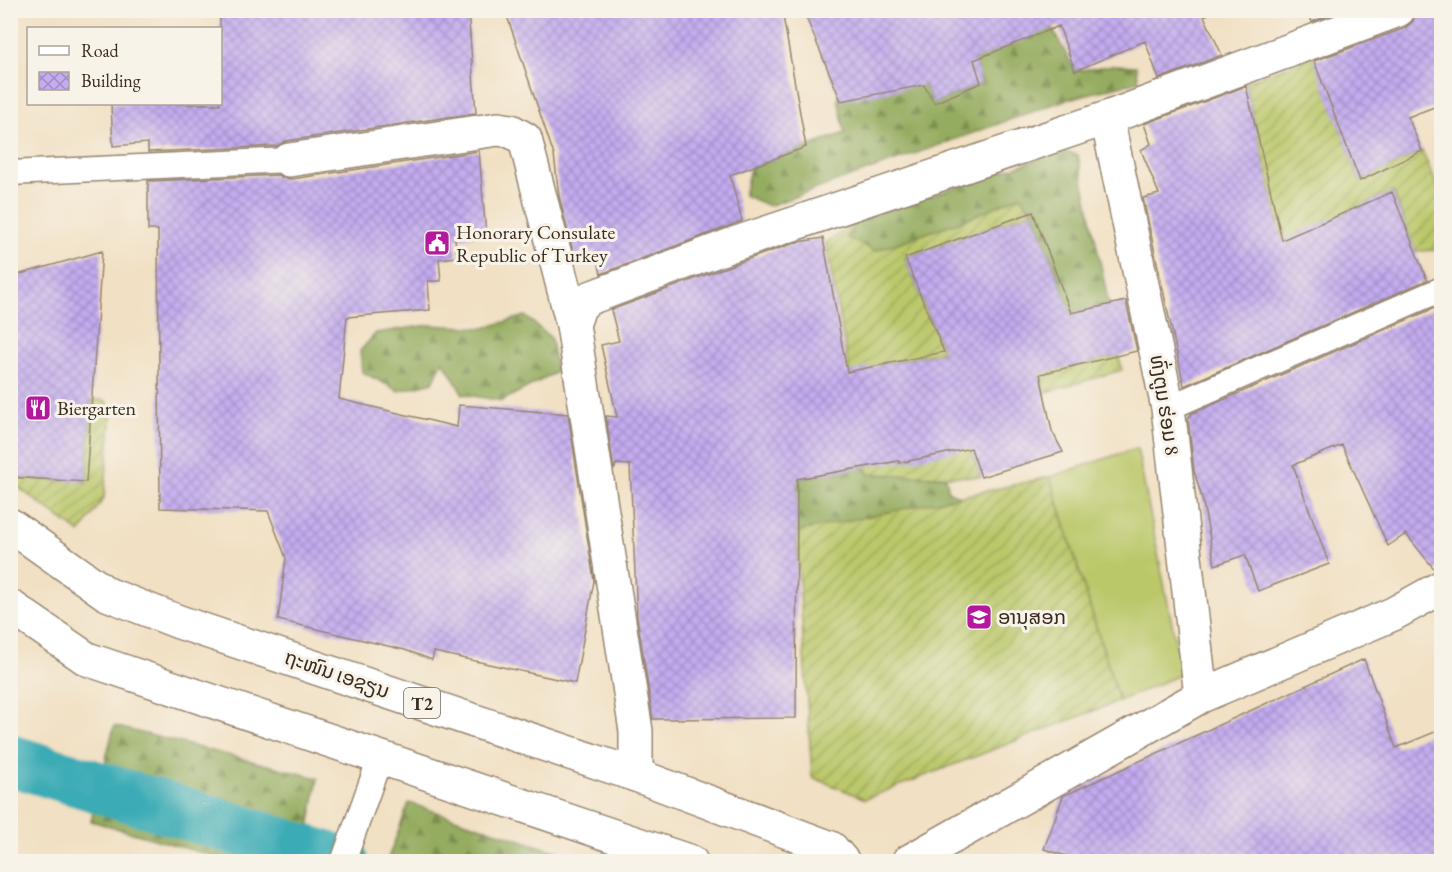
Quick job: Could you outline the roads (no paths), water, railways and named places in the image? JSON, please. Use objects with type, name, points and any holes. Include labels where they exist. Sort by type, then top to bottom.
[{"type":"street","points":[[573,325],[579,307],[587,299],[734,244],[1107,118],[1398,10]]},
{"type":"street","name":"ທົ່ງຕູມ ຮ່ອມ 8","points":[[1107,118],[1168,408],[1201,696]]},
{"type":"street","points":[[289,160],[498,129],[511,131],[525,139],[573,325],[636,731],[636,775]]},
{"type":"street","name":"ຖະໜົນ ເອຊຽນ","points":[[10,525],[107,594],[179,622],[636,775],[831,848],[843,861]]},
{"type":"street","points":[[908,861],[1201,696],[1393,614],[1442,587]]},
{"type":"street","points":[[10,606],[87,659],[691,861]]},
{"type":"lane","points":[[10,173],[289,160]]},
{"type":"lane","points":[[1168,408],[1442,289]]},
{"type":"lane","points":[[343,861],[380,758]]},
{"type":"waterway","points":[[10,760],[343,862]]},
{"type":"place","name":"Honorary Consulate Republic of Turkey","points":[[437,243]]},
{"type":"place","name":"Biergarten","points":[[38,408]]},
{"type":"place","name":"ອານຸສອກ","points":[[979,617]]}]
